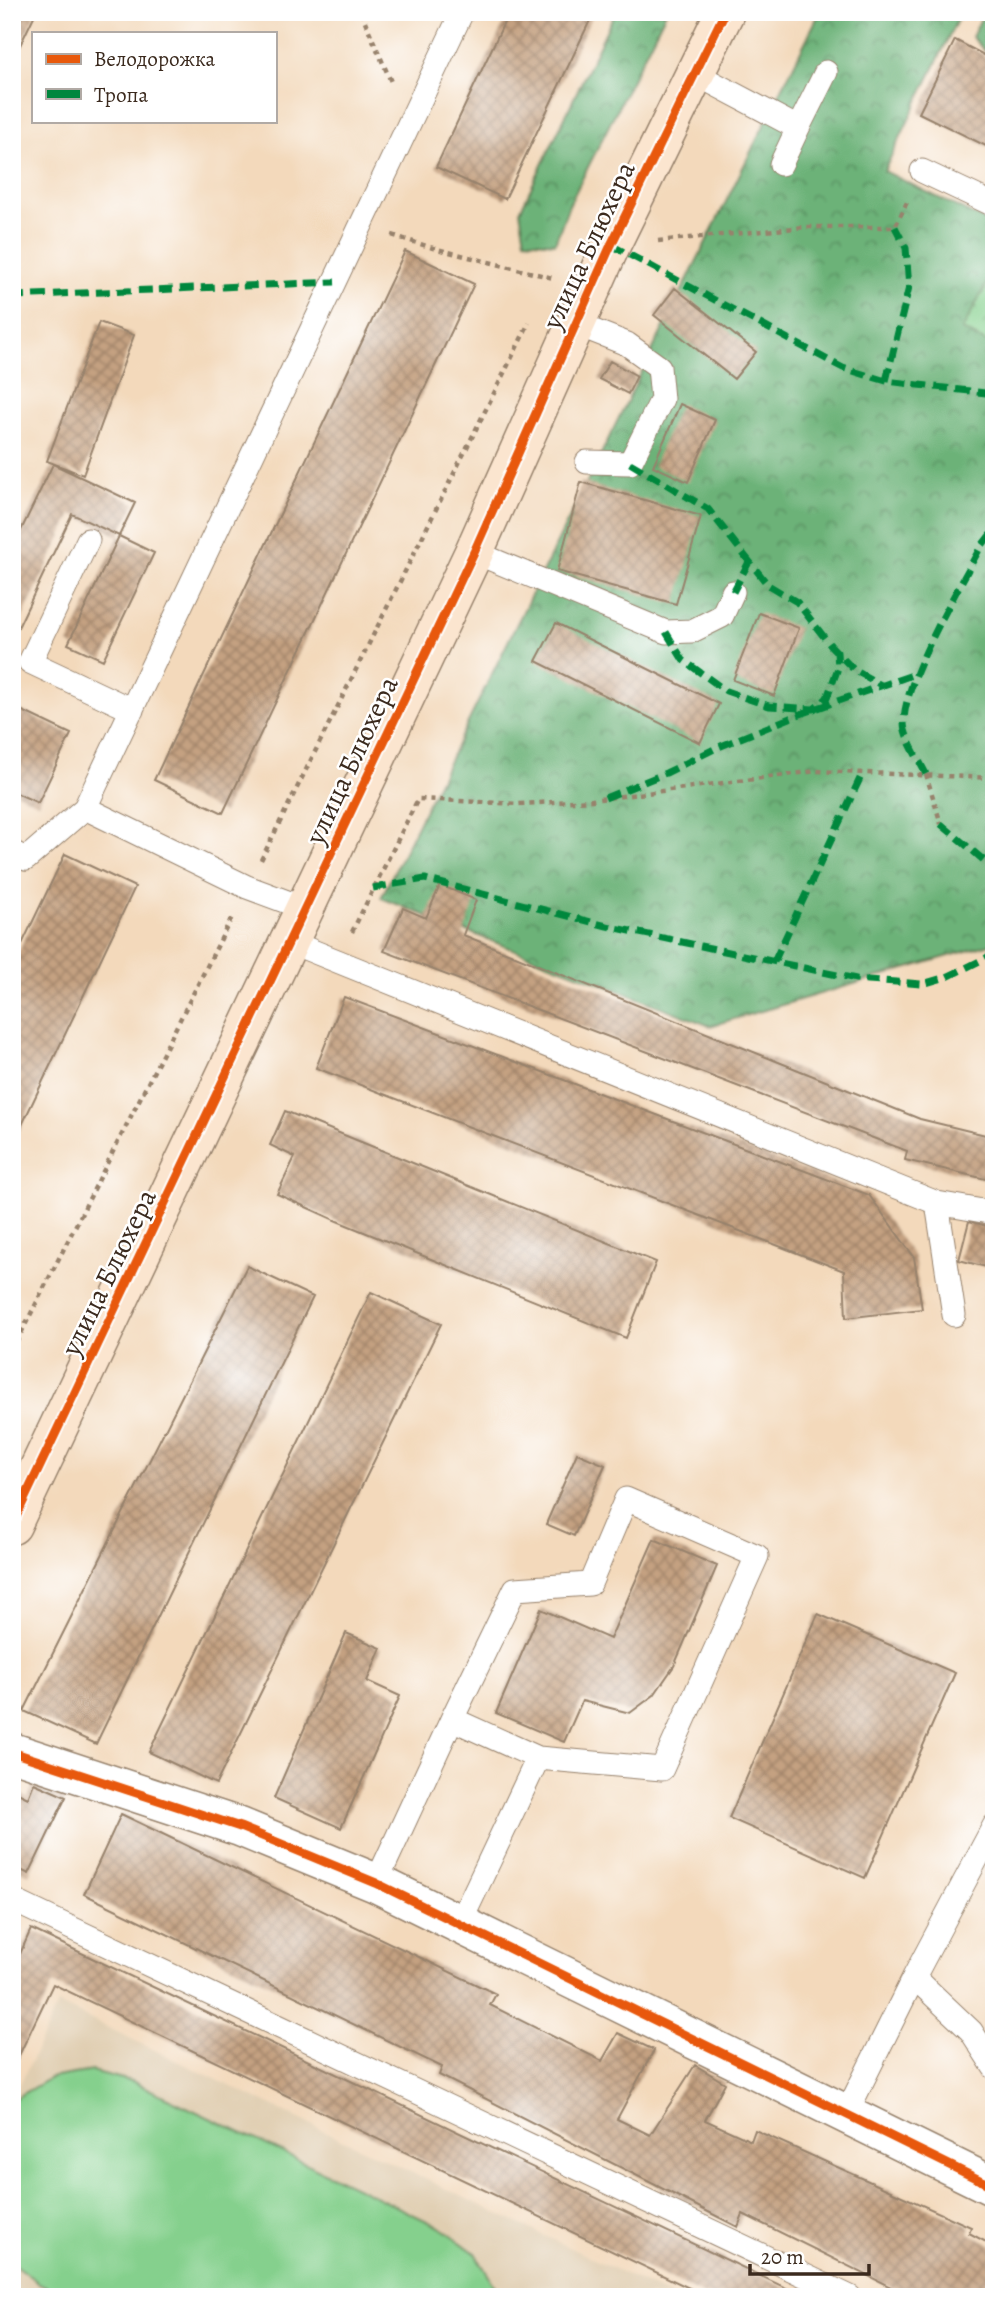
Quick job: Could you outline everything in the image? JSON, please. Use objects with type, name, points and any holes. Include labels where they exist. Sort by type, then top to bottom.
[{"type":"street","name":"улица Блюхера","points":[[12,1525],[474,552],[611,245],[725,12]]},
{"type":"street","points":[[12,1752],[240,1827],[376,1883],[994,2187]]},
{"type":"lane","points":[[12,852],[26,859],[85,808],[462,12]]},
{"type":"lane","points":[[780,164],[826,72]]},
{"type":"lane","points":[[694,73],[798,128]]},
{"type":"lane","points":[[922,171],[994,205]]},
{"type":"lane","points":[[576,324],[627,344],[659,367],[662,399],[630,463],[587,462]]},
{"type":"lane","points":[[88,540],[30,662],[132,710]]},
{"type":"lane","points":[[474,552],[666,632],[692,631],[722,616],[733,592]]},
{"type":"lane","points":[[85,808],[247,887],[298,926],[937,1203],[994,1213]]},
{"type":"lane","points":[[937,1203],[954,1315]]},
{"type":"lane","points":[[376,1883],[452,1719],[515,1589],[590,1584],[626,1499],[757,1556],[662,1769],[538,1758],[452,1719]]},
{"type":"lane","points":[[459,1925],[538,1758]]},
{"type":"lane","points":[[845,2116],[914,1977],[994,1826]]},
{"type":"lane","points":[[12,1900],[850,2297]]},
{"type":"lane","points":[[914,1977],[971,2031],[994,2067]]},
{"type":"path","points":[[361,12],[410,124]]},
{"type":"path","points":[[611,245],[806,227],[895,227],[922,171]]},
{"type":"path","points":[[361,226],[433,248],[593,286]]},
{"type":"path","points":[[546,290],[558,265]]},
{"type":"path","points":[[12,1352],[533,315]]},
{"type":"path","points":[[298,926],[351,932],[418,799],[519,804],[592,800],[816,771],[994,778]]},
{"type":"path","points":[[926,774],[941,824]]},
{"type":"shaded area","points":[[58,2004],[673,2297],[12,2297],[12,2101]]},
{"type":"green space","points":[[615,12],[666,12],[569,205],[555,243],[525,240],[520,211]]},
{"type":"green space","points":[[820,12],[961,12],[884,171],[994,225],[994,943],[710,1026],[381,898]]},
{"type":"green space","points":[[984,12],[994,12],[994,55],[984,50],[972,37]]},
{"type":"green space","points":[[994,270],[994,346],[962,330]]},
{"type":"green space","points":[[92,2071],[134,2082],[440,2227],[475,2253],[499,2297],[68,2297],[39,2283],[12,2263],[12,2100],[50,2078]]},
{"type":"building","points":[[12,12],[36,12],[12,62]]},
{"type":"building","points":[[509,12],[594,12],[505,199],[436,167]]},
{"type":"building","points":[[955,40],[994,60],[994,150],[919,113]]},
{"type":"building","points":[[405,251],[474,284],[223,813],[154,780]]},
{"type":"building","points":[[675,288],[756,352],[734,379],[654,315]]},
{"type":"building","points":[[99,322],[134,335],[83,475],[47,461]]},
{"type":"building","points":[[610,361],[637,376],[628,394],[599,379]]},
{"type":"building","points":[[680,404],[715,420],[688,482],[653,466]]},
{"type":"building","points":[[53,464],[135,503],[119,536],[72,514],[12,640],[12,549]]},
{"type":"building","points":[[581,482],[701,516],[676,604],[557,571]]},
{"type":"building","points":[[119,536],[154,553],[103,660],[68,644]]},
{"type":"building","points":[[759,613],[799,628],[774,696],[733,680]]},
{"type":"building","points":[[556,623],[719,704],[700,743],[536,661]]},
{"type":"building","points":[[12,706],[71,734],[38,803],[12,791]]},
{"type":"building","points":[[65,854],[135,887],[12,1146],[12,965]]},
{"type":"building","points":[[440,885],[476,900],[463,935],[920,1119],[994,1137],[994,1181],[905,1160],[907,1151],[384,951],[403,908],[426,918]]},
{"type":"building","points":[[344,997],[869,1195],[914,1257],[922,1309],[846,1318],[844,1271],[316,1068]]},
{"type":"building","points":[[285,1111],[656,1262],[626,1338],[277,1194],[295,1157],[270,1145]]},
{"type":"building","points":[[969,1221],[994,1228],[994,1269],[959,1260]]},
{"type":"building","points":[[247,1266],[313,1297],[96,1744],[24,1711]]},
{"type":"building","points":[[371,1292],[441,1324],[216,1784],[149,1752]]},
{"type":"building","points":[[577,1453],[605,1465],[574,1536],[546,1524]]},
{"type":"building","points":[[654,1539],[717,1566],[674,1666],[654,1695],[630,1713],[582,1701],[564,1742],[496,1713],[541,1609],[610,1639]]},
{"type":"building","points":[[818,1614],[955,1673],[865,1878],[729,1818]]},
{"type":"building","points":[[346,1633],[381,1648],[367,1681],[400,1696],[341,1828],[274,1798]]},
{"type":"building","points":[[34,1783],[66,1797],[29,1874],[12,1866],[12,1790],[28,1798]]},
{"type":"building","points":[[121,1814],[496,1994],[490,2005],[602,2061],[618,2033],[654,2050],[617,2119],[650,2135],[695,2065],[725,2083],[705,2120],[751,2141],[755,2130],[971,2227],[969,2233],[994,2246],[994,2297],[911,2297],[743,2214],[738,2227],[439,2075],[442,2067],[84,1894]]},
{"type":"building","points":[[31,1929],[805,2297],[708,2297],[53,1984],[12,2070],[12,1972]]},
{"type":"marked path","points":[[886,381],[909,287],[906,248],[895,227]]},
{"type":"marked path","points":[[611,245],[843,368],[886,381],[994,394]]},
{"type":"marked path","points":[[12,296],[335,282]]},
{"type":"marked path","points":[[630,463],[708,509],[768,585],[797,602],[831,646],[854,670],[881,685]]},
{"type":"marked path","points":[[926,774],[905,730],[910,692],[945,612],[980,548],[994,530]]},
{"type":"marked path","points":[[733,592],[749,562]]},
{"type":"marked path","points":[[666,632],[683,660],[726,691],[769,706],[814,709],[827,698],[838,668],[837,652]]},
{"type":"marked path","points":[[605,798],[795,716],[915,674]]},
{"type":"marked path","points":[[774,962],[863,772]]},
{"type":"marked path","points":[[941,824],[994,869]]},
{"type":"marked path","points":[[373,888],[425,879],[607,926],[856,979],[922,984],[947,977],[994,954]]},
{"type":"cycle path","points":[[12,1525],[474,552],[611,245],[725,12]]},
{"type":"cycle path","points":[[12,1752],[240,1827],[376,1883],[994,2187]]}]
